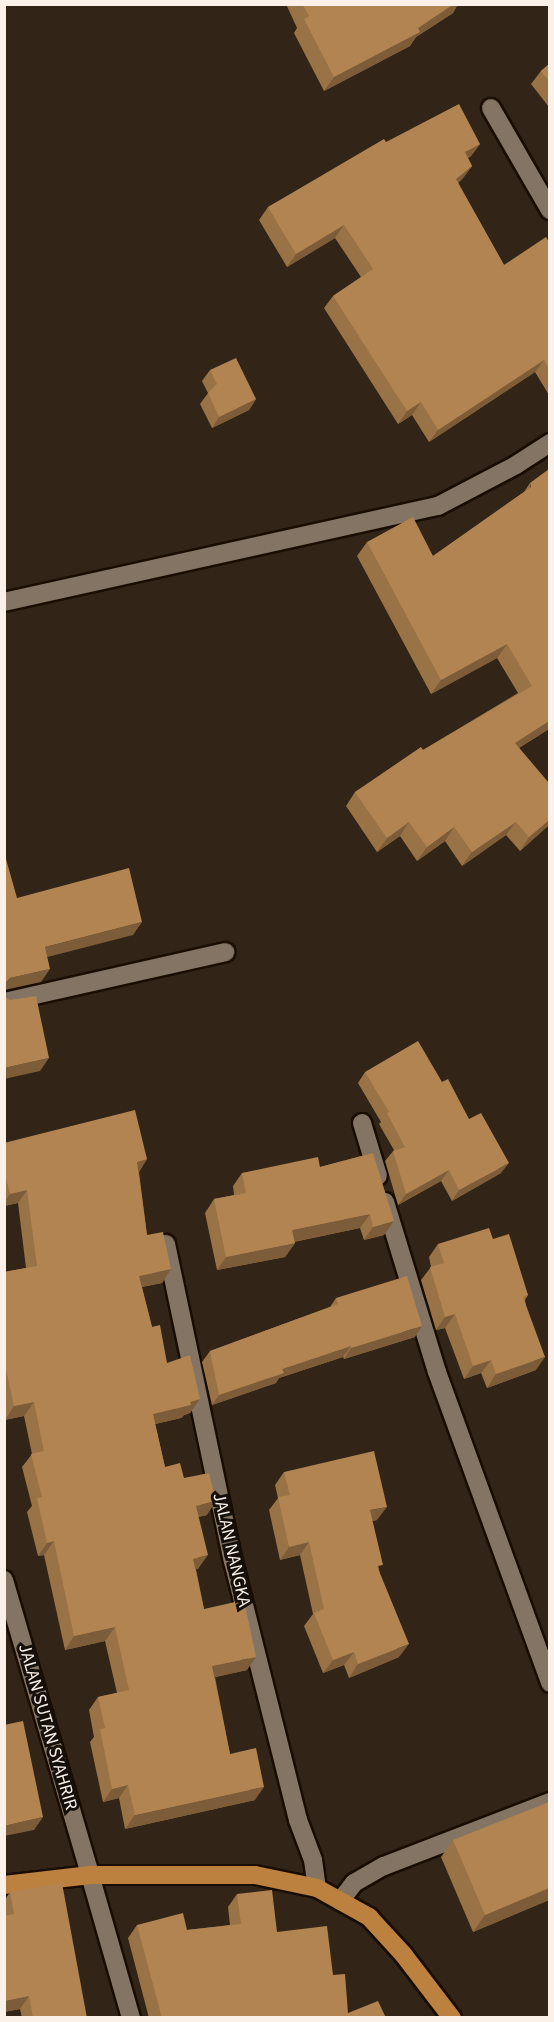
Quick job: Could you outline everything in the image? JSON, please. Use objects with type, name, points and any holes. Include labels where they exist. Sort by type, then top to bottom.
[{"type":"main road","points":[[4,1885],[90,1875],[255,1875],[317,1888],[369,1917],[403,1954],[452,2018]]},
{"type":"street","points":[[491,108],[549,210]]},
{"type":"street","points":[[4,602],[438,506],[516,465],[549,443]]},
{"type":"street","points":[[4,1002],[225,952]]},
{"type":"street","points":[[362,1124],[437,1372],[549,1683]]},
{"type":"street","name":"JALAN NANGKA","points":[[166,1244],[232,1561],[298,1820],[313,1860],[317,1888]]},
{"type":"street","name":"JALAN SUTAN SYAHRIR","points":[[4,1580],[131,2018]]},
{"type":"street","points":[[340,1900],[354,1883],[384,1866],[549,1802]]},
{"type":"building","points":[[302,4],[454,4],[418,28],[420,32],[334,77],[304,19],[309,16]]},
{"type":"building","points":[[549,64],[549,81],[541,71]]},
{"type":"building","points":[[459,104],[480,144],[465,152],[472,166],[456,179],[504,265],[546,237],[549,242],[549,369],[544,360],[438,430],[421,402],[407,411],[333,296],[373,269],[344,225],[296,254],[268,207],[384,139],[386,142]]},
{"type":"building","points":[[236,358],[256,399],[219,417],[208,393],[217,384],[210,370]]},
{"type":"building","points":[[549,469],[549,721],[515,743],[549,783],[549,820],[529,837],[516,822],[472,852],[454,827],[427,847],[409,822],[387,838],[355,792],[421,747],[423,750],[532,686],[507,644],[441,680],[367,542],[413,517],[433,556],[531,487],[530,483]]},
{"type":"building","points":[[4,852],[17,898],[129,868],[142,922],[45,947],[50,969],[10,978],[4,984]]},
{"type":"building","points":[[4,996],[10,1000],[36,996],[49,1058],[4,1068]]},
{"type":"building","points":[[418,1041],[442,1082],[448,1079],[469,1119],[481,1113],[509,1163],[459,1190],[449,1170],[406,1194],[393,1151],[405,1147],[387,1113],[389,1112],[365,1072]]},
{"type":"building","points":[[135,1110],[147,1159],[137,1162],[147,1235],[163,1232],[171,1269],[139,1276],[152,1327],[160,1325],[167,1363],[190,1355],[200,1399],[190,1402],[191,1405],[153,1414],[165,1467],[180,1463],[184,1478],[209,1473],[216,1501],[196,1506],[208,1555],[193,1559],[204,1609],[244,1600],[256,1657],[212,1666],[230,1754],[256,1748],[264,1787],[135,1815],[128,1785],[112,1789],[100,1729],[105,1728],[98,1697],[129,1690],[115,1627],[74,1636],[54,1541],[47,1543],[37,1498],[42,1497],[31,1454],[44,1451],[34,1402],[14,1406],[4,1360],[4,1272],[37,1266],[27,1190],[10,1194],[4,1170],[4,1143]]},
{"type":"building","points":[[373,1153],[394,1221],[373,1227],[370,1214],[292,1230],[295,1243],[226,1257],[214,1199],[246,1193],[242,1173],[318,1157],[320,1167]]},
{"type":"building","points":[[489,1228],[493,1239],[509,1234],[528,1295],[523,1297],[545,1357],[496,1374],[491,1360],[473,1366],[455,1314],[445,1317],[430,1267],[444,1263],[438,1244]]},
{"type":"building","points":[[407,1276],[422,1326],[282,1369],[284,1373],[219,1395],[210,1351],[338,1304],[336,1298]]},
{"type":"building","points":[[374,1451],[387,1507],[370,1510],[383,1565],[377,1566],[409,1644],[358,1664],[354,1652],[333,1660],[314,1613],[324,1609],[309,1542],[289,1547],[278,1497],[290,1495],[284,1472]]},
{"type":"building","points":[[23,1721],[43,1817],[4,1826],[4,1725]]},
{"type":"building","points":[[549,1802],[549,1888],[485,1915],[453,1840]]},
{"type":"building","points":[[62,1883],[87,2018],[33,2018],[29,1996],[4,2001],[4,1916],[14,1914],[10,1892]]},
{"type":"building","points":[[272,1890],[277,1932],[327,1926],[333,1975],[345,1974],[348,2013],[378,2001],[386,2018],[162,2018],[137,1925],[183,1913],[187,1930],[241,1924],[237,1894]]}]
